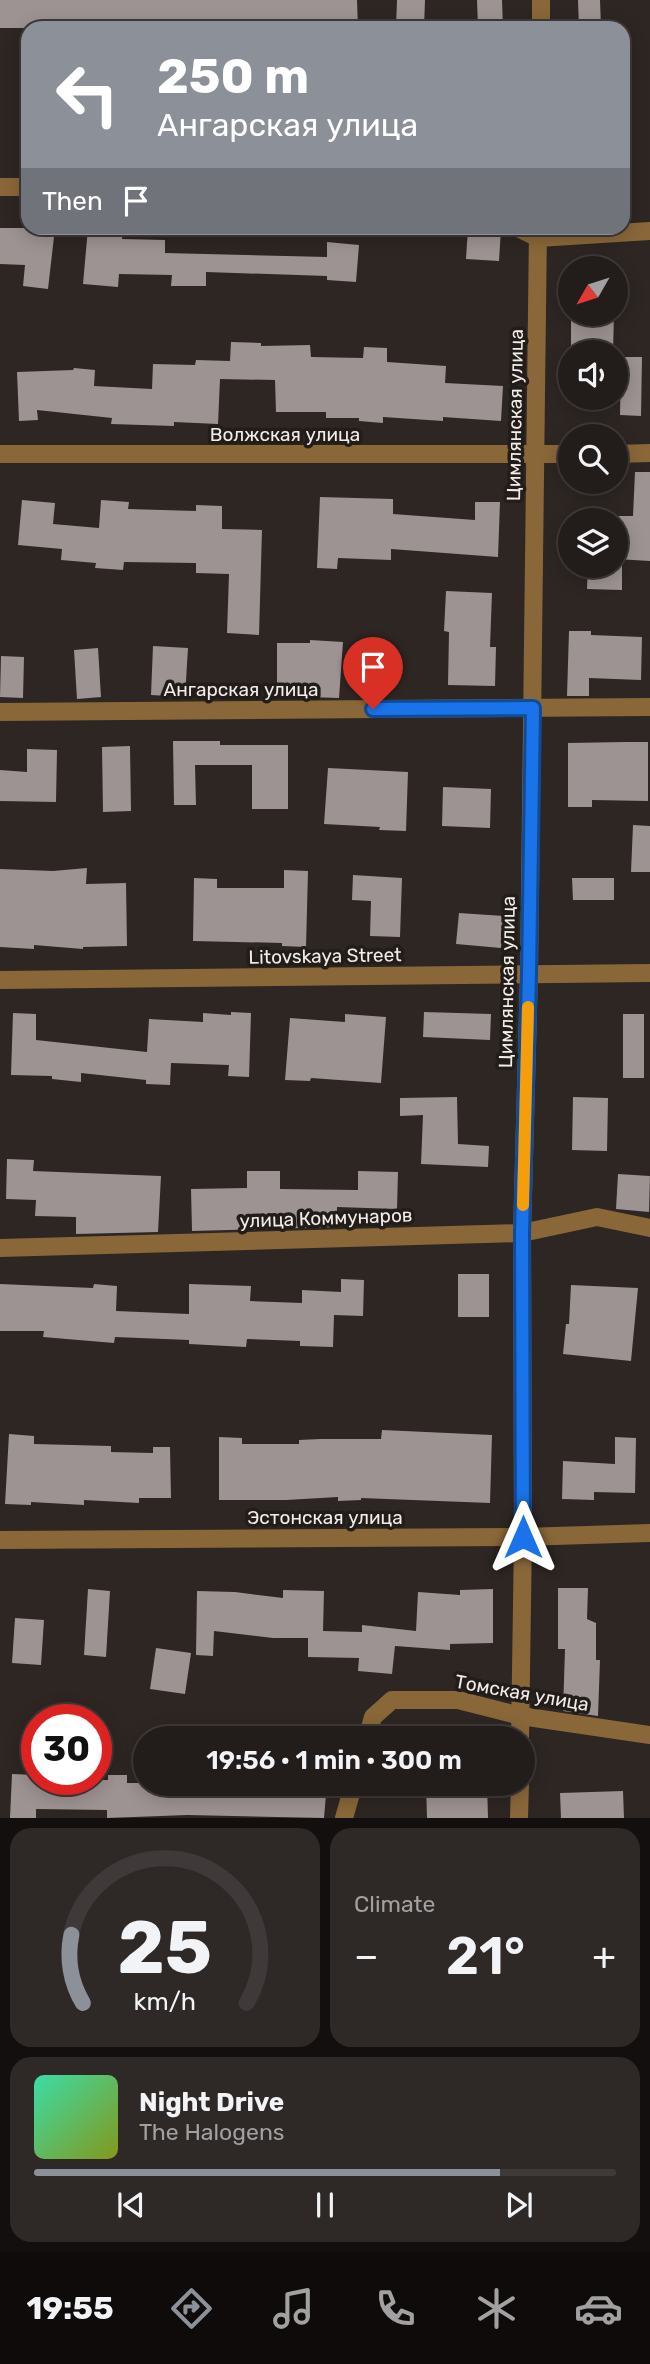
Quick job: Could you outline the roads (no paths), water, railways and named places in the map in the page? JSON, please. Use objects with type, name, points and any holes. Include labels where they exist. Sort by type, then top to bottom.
[{"type":"street","points":[[541,0],[541,21]]},
{"type":"street","points":[[0,187],[21,187]]},
{"type":"street","points":[[630,231],[650,231]]},
{"type":"street","name":"Цимлянская улица","points":[[521,1726],[522,1233],[529,974],[538,235]]},
{"type":"street","points":[[628,454],[650,453]]},
{"type":"street","name":"Волжская улица","points":[[0,454],[558,454]]},
{"type":"street","name":"Ангарская улица","points":[[0,712],[650,707]]},
{"type":"street","name":"Litovskaya Street","points":[[0,980],[650,974]]},
{"type":"street","name":"улица Коммунаров","points":[[0,1248],[522,1233],[597,1217],[650,1228]]},
{"type":"street","name":"Эстонская улица","points":[[0,1540],[650,1534]]},
{"type":"street","name":"Томская улица","points":[[370,1726],[373,1717],[392,1700],[458,1700],[521,1716],[650,1735]]},
{"type":"street","points":[[344,1818],[350,1796]]},
{"type":"street","points":[[519,1818],[520,1796]]}]
